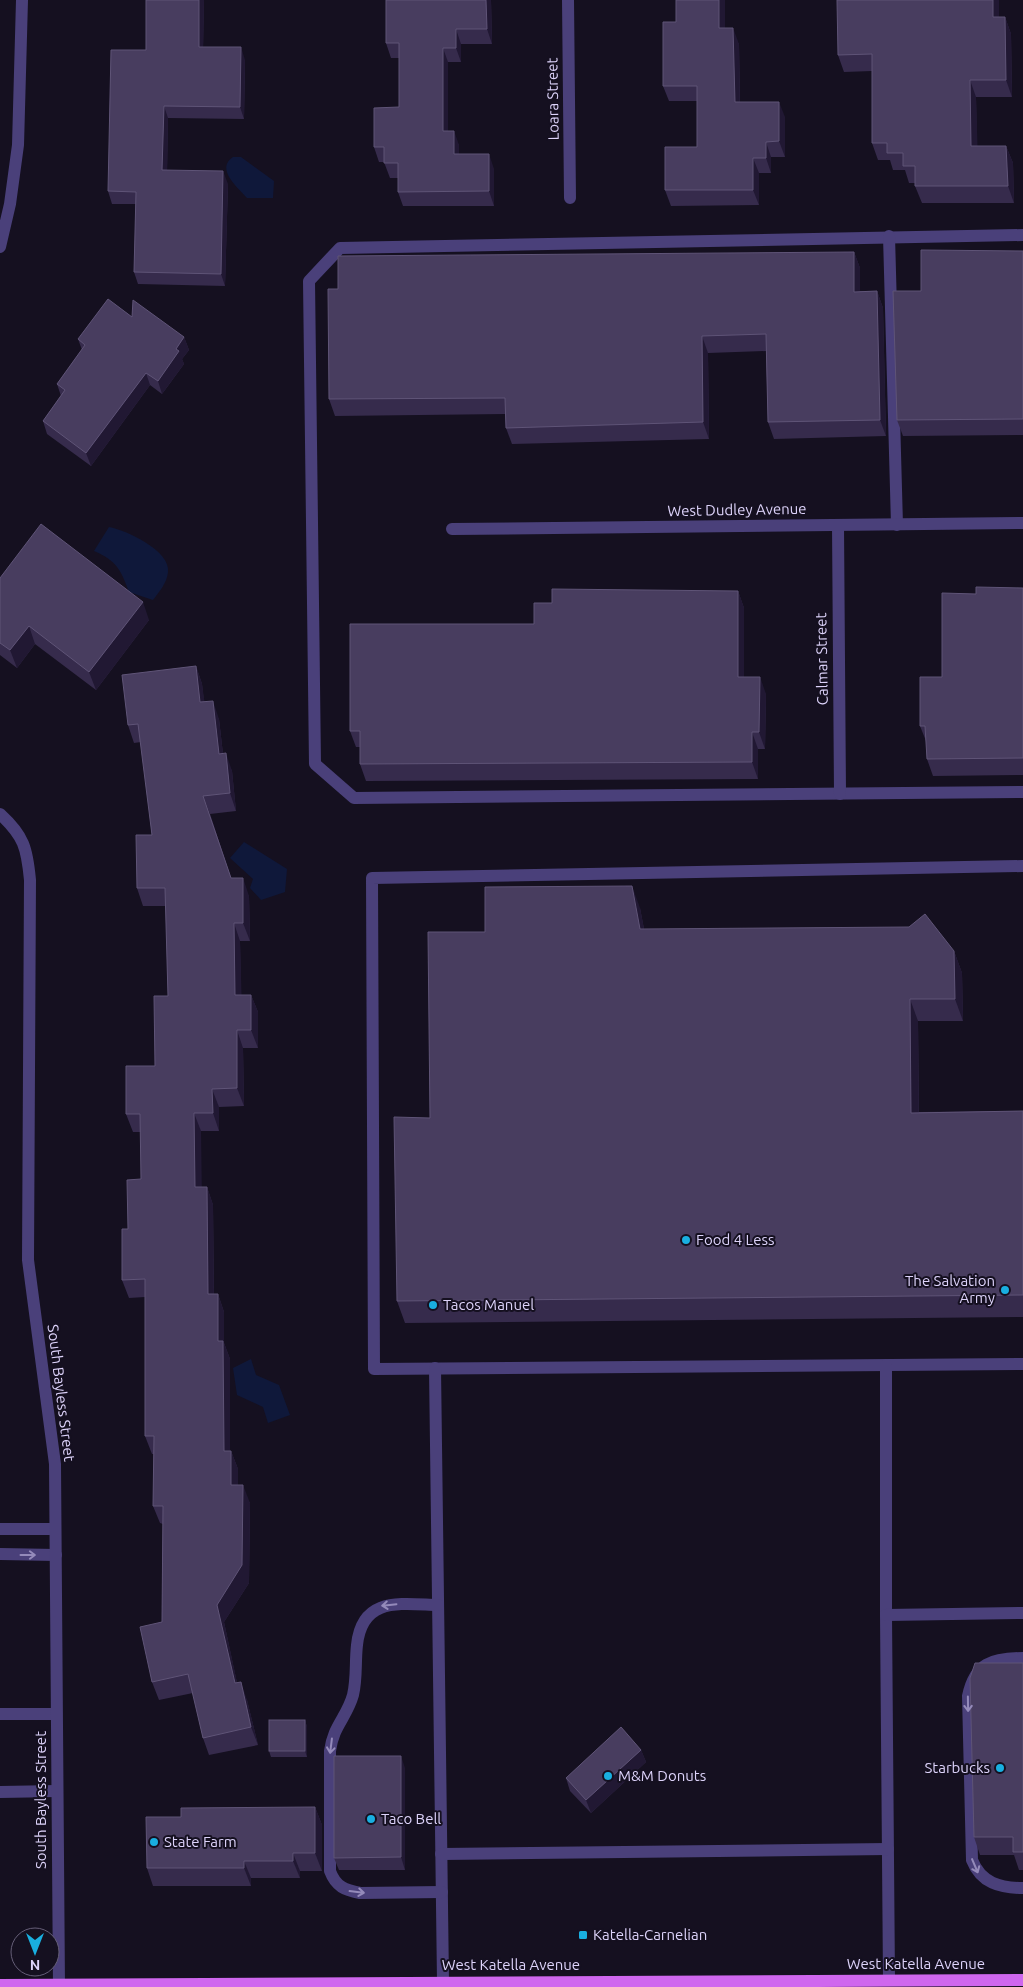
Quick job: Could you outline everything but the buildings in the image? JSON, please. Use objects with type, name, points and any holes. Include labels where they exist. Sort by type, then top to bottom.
[{"type":"main road","name":"West Katella Avenue","points":[[0,1985],[1023,1980]]},
{"type":"street","points":[[0,247],[10,204],[18,145],[22,0]]},
{"type":"street","name":"Loara Street","points":[[568,0],[570,198]]},
{"type":"street","points":[[1023,235],[889,236],[340,248],[309,282],[315,764],[354,798],[1023,792]]},
{"type":"street","points":[[889,236],[897,525]]},
{"type":"street","name":"West Dudley Avenue","points":[[452,529],[1023,523]]},
{"type":"street","name":"Calmar Street","points":[[838,525],[840,794]]},
{"type":"street","name":"South Bayless Street","points":[[0,814],[17,829],[27,854],[30,880],[28,1260],[54,1464],[59,1986]]},
{"type":"street","points":[[1023,866],[372,878],[374,1369],[1023,1364]]},
{"type":"street","points":[[886,1365],[889,1980]]},
{"type":"street","points":[[435,1368],[443,1982]]},
{"type":"street","points":[[0,1529],[55,1530]]},
{"type":"street","points":[[0,1554],[56,1555]]},
{"type":"street","points":[[438,1605],[390,1604],[380,1606],[363,1624],[357,1645],[354,1694],[350,1706],[332,1736],[330,1751],[330,1871],[340,1887],[349,1891],[360,1893],[442,1892]]},
{"type":"street","points":[[886,1614],[1023,1613]]},
{"type":"street","points":[[1023,1658],[995,1660],[984,1666],[971,1683],[968,1696],[972,1860],[976,1872],[992,1884],[1000,1887],[1023,1888]]},
{"type":"street","points":[[0,1714],[56,1714]]},
{"type":"street","points":[[0,1792],[57,1791]]},
{"type":"street","points":[[441,1854],[888,1849]]},
{"type":"water","points":[[233,157],[241,157],[274,181],[273,198],[247,198],[227,173],[226,167]]},
{"type":"water","points":[[109,527],[126,532],[146,543],[155,549],[167,564],[166,580],[153,600],[129,592],[117,567],[94,551]]},
{"type":"water","points":[[244,842],[287,869],[285,892],[261,900],[250,888],[253,879],[230,858]]},
{"type":"water","points":[[251,1359],[256,1375],[279,1385],[290,1415],[268,1423],[263,1407],[237,1395],[233,1368]]},
{"type":"place","name":"Food 4 Less","points":[[686,1240]]},
{"type":"place","name":"The Salvation Army","points":[[1005,1290]]},
{"type":"place","name":"Tacos Manuel","points":[[433,1305]]},
{"type":"place","name":"Starbucks","points":[[1000,1768]]},
{"type":"place","name":"M&M Donuts","points":[[608,1776]]},
{"type":"place","name":"Taco Bell","points":[[371,1819]]},
{"type":"place","name":"State Farm","points":[[154,1842]]},
{"type":"place","name":"Katella-Carnelian","points":[[583,1935]]}]
